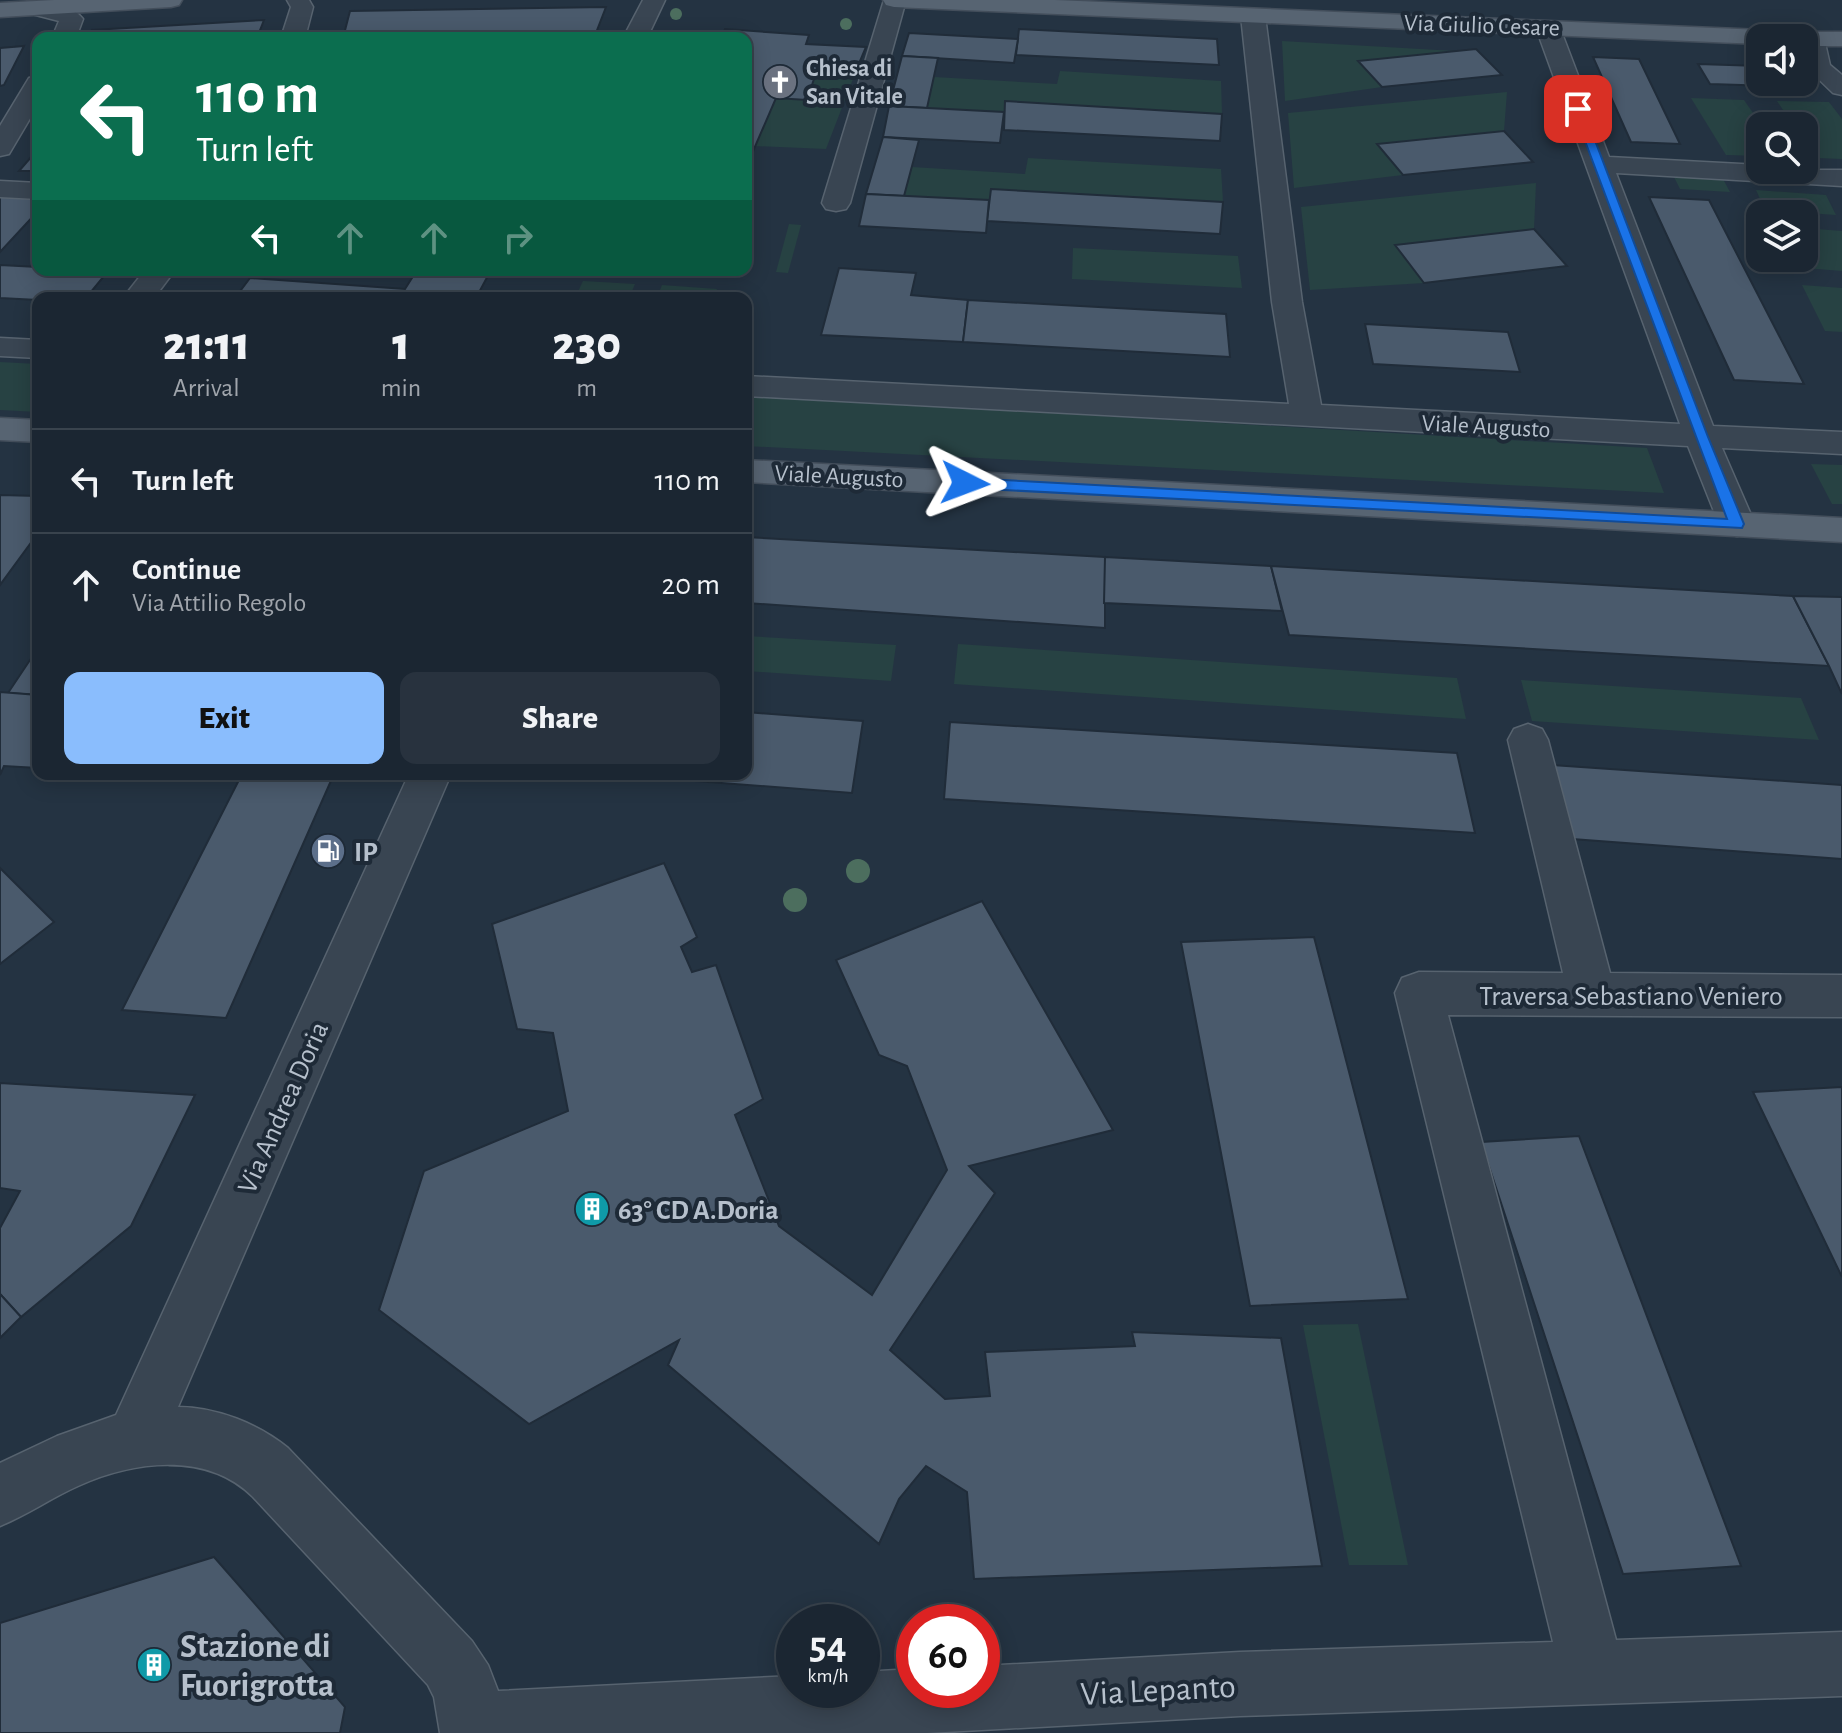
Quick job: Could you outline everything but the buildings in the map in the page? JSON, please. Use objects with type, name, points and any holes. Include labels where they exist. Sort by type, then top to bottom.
[{"type":"main road","points":[[0,10],[171,0]]},
{"type":"main road","name":"Via Giulio Cesare","points":[[894,0],[1746,36]]},
{"type":"main road","points":[[1818,39],[1842,39]]},
{"type":"main road","points":[[0,429],[32,431]]},
{"type":"main road","name":"Viale Augusto","points":[[752,471],[1842,530]]},
{"type":"street","points":[[295,32],[302,7],[298,0]]},
{"type":"street","points":[[638,32],[654,0]]},
{"type":"street","points":[[836,203],[894,0]]},
{"type":"street","points":[[36,8],[61,12],[71,19],[66,32]]},
{"type":"street","points":[[1253,16],[1287,302],[1307,416]]},
{"type":"street","points":[[1548,28],[1701,437],[1737,524]]},
{"type":"street","points":[[1818,67],[1842,88]]},
{"type":"street","points":[[0,148],[26,121]]},
{"type":"street","points":[[1599,164],[1842,178]]},
{"type":"street","points":[[0,189],[32,191]]},
{"type":"street","points":[[143,292],[155,276]]},
{"type":"street","points":[[0,347],[32,349]]},
{"type":"street","name":"Viale Augusto","points":[[752,386],[1842,443]]},
{"type":"street","points":[[1528,740],[1592,994]]},
{"type":"street","name":"Via Andrea Doria","points":[[135,1439],[427,780]]},
{"type":"street","name":"Traversa Sebastiano Veniero","points":[[1593,1673],[1419,993],[1842,996]]},
{"type":"street","points":[[0,1496],[77,1456],[109,1444],[170,1437],[196,1439],[235,1450],[259,1463],[450,1663],[465,1688],[474,1729]]},
{"type":"street","name":"Via Lepanto","points":[[474,1729],[1240,1684],[1842,1664]]},
{"type":"green space","points":[[1282,41],[1455,51],[1359,61],[1382,87],[1285,101]]},
{"type":"green space","points":[[819,64],[858,66],[826,149],[754,146],[776,98],[807,100]]},
{"type":"green space","points":[[1060,71],[1221,81],[1222,114],[1006,101],[1004,112],[927,108],[934,77],[1057,84]]},
{"type":"green space","points":[[1507,92],[1504,131],[1378,144],[1403,175],[1294,188],[1288,113]]},
{"type":"green space","points":[[1691,98],[1744,100],[1752,112],[1746,112],[1746,156],[1726,155]]},
{"type":"green space","points":[[1777,101],[1829,102],[1842,119],[1842,159],[1818,158],[1818,112],[1784,112]]},
{"type":"green space","points":[[1028,158],[1221,169],[1223,202],[992,189],[989,200],[904,196],[912,167],[1025,174]]},
{"type":"green space","points":[[1674,177],[1723,179],[1730,192],[1680,189]]},
{"type":"green space","points":[[1536,183],[1534,229],[1424,283],[1310,290],[1301,207]]},
{"type":"green space","points":[[1756,190],[1826,195],[1836,215],[1818,214],[1818,200],[1760,200]]},
{"type":"green space","points":[[789,224],[801,225],[788,273],[776,272]]},
{"type":"green space","points":[[1818,229],[1842,231],[1842,271],[1818,269]]},
{"type":"green space","points":[[1073,248],[1238,256],[1242,288],[1072,279]]},
{"type":"green space","points":[[583,281],[635,284],[632,292],[578,292]]},
{"type":"green space","points":[[662,285],[717,289],[716,292],[659,292]]},
{"type":"green space","points":[[1802,285],[1842,288],[1842,332],[1825,331]]},
{"type":"green space","points":[[0,362],[32,364],[32,412],[0,410]]},
{"type":"green space","points":[[752,395],[1647,448],[1664,493],[752,446]]},
{"type":"green space","points":[[1811,464],[1842,465],[1842,504],[1832,504]]},
{"type":"green space","points":[[752,636],[896,645],[891,681],[752,671]]},
{"type":"green space","points":[[958,644],[1457,678],[1466,719],[954,684]]},
{"type":"green space","points":[[1521,680],[1801,698],[1819,740],[1532,721]]},
{"type":"green space","points":[[1358,1324],[1408,1565],[1349,1565],[1303,1325]]},
{"type":"place","name":"Chiesa di San Vitale","points":[[780,82]]},
{"type":"place","name":"IP","points":[[328,851]]},
{"type":"place","name":"63° CD A.Doria","points":[[592,1209]]},
{"type":"place","name":"Stazione di Fuorigrotta","points":[[154,1665]]},
{"type":"route","points":[[965,483],[1737,524],[1701,437],[1578,109]]}]
